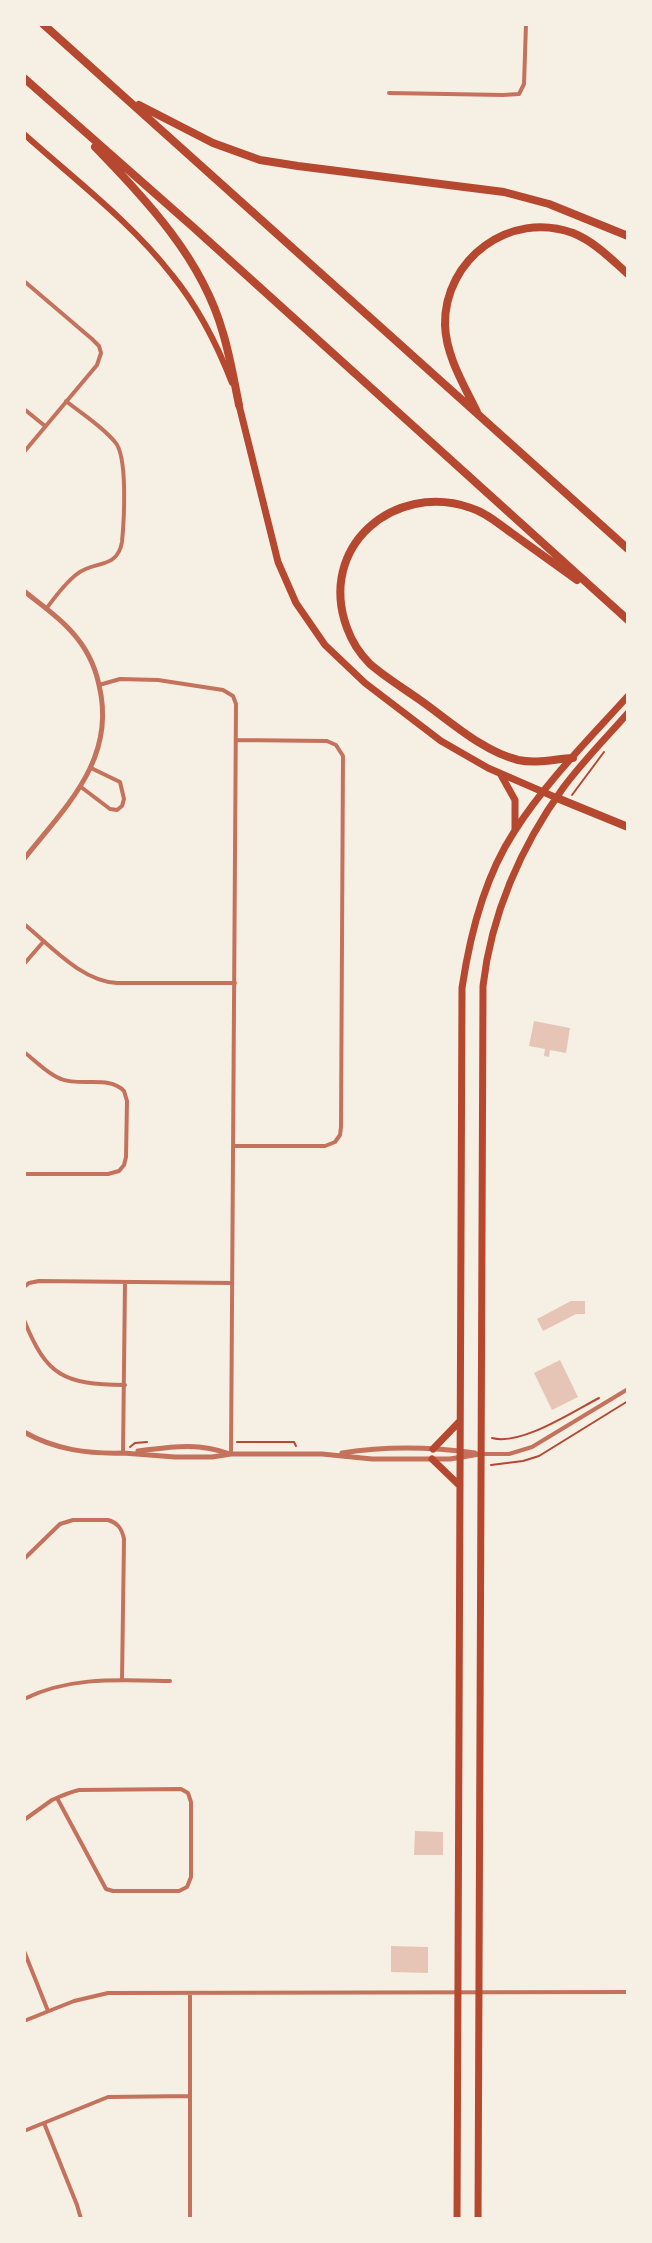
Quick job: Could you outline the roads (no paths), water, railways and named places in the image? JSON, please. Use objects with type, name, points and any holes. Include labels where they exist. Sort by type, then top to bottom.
[{"type":"highway","points":[[43,24],[628,549]]},
{"type":"highway","points":[[24,78],[628,620]]},
{"type":"highway","points":[[127,99],[203,138],[248,156],[286,165],[513,194],[628,236]]},
{"type":"highway","points":[[64,114],[148,204],[193,265],[224,333],[239,405]]},
{"type":"highway","points":[[479,416],[452,358],[445,325],[453,284],[475,253],[492,240],[510,232],[531,228],[555,229],[588,240],[628,274]]},
{"type":"highway","points":[[573,758],[534,762],[501,754],[375,668],[362,655],[348,631],[341,602],[344,572],[357,539],[377,520],[405,506],[442,502],[482,512],[607,601]]},
{"type":"highway","points":[[557,798],[628,827]]},
{"type":"main road","points":[[24,134],[124,224],[171,273],[212,336],[239,405],[278,562],[291,594],[313,629],[343,664],[412,721],[460,753],[557,798]]},
{"type":"main road","points":[[457,2219],[462,988],[479,910],[495,868],[515,830],[628,696]]},
{"type":"main road","points":[[478,2219],[483,986],[492,940],[508,887],[529,844],[576,771],[628,713]]},
{"type":"main road","points":[[500,774],[515,800],[515,830]]},
{"type":"main road","points":[[433,1449],[459,1422]]},
{"type":"main road","points":[[432,1459],[459,1485]]},
{"type":"street","points":[[389,93],[519,94],[524,84],[526,24]]},
{"type":"street","points":[[24,281],[101,350],[99,362],[24,452]]},
{"type":"street","points":[[46,609],[78,572],[117,556],[123,536],[123,463],[120,448],[66,401]]},
{"type":"street","points":[[24,409],[45,426]]},
{"type":"street","points":[[24,591],[75,635],[90,659],[99,685],[103,723],[100,742],[81,787],[24,859]]},
{"type":"street","points":[[99,685],[120,679],[153,679],[226,691],[233,696],[236,704],[231,1454]]},
{"type":"street","points":[[234,1146],[328,1146],[340,1135],[343,924],[343,766],[340,750],[333,743],[324,741],[237,740]]},
{"type":"street","points":[[81,787],[110,809],[117,810],[122,806],[124,799],[120,782],[91,768]]},
{"type":"street","points":[[24,924],[84,973],[102,981],[235,983]]},
{"type":"street","points":[[24,964],[44,941]]},
{"type":"street","points":[[24,1052],[65,1081],[118,1085],[125,1094],[127,1106],[126,1160],[119,1171],[108,1174],[24,1174]]},
{"type":"street","points":[[24,1287],[35,1281],[232,1283]]},
{"type":"street","points":[[123,1453],[125,1282]]},
{"type":"street","points":[[24,1320],[41,1356],[58,1373],[87,1384],[125,1385]]},
{"type":"street","points":[[333,1454],[372,1459],[432,1459],[459,1454],[509,1454],[532,1447],[628,1389]]},
{"type":"street","points":[[24,1432],[68,1450],[187,1457],[333,1454],[372,1449],[433,1449],[459,1454]]},
{"type":"street","points":[[123,1453],[175,1447],[211,1447],[231,1454]]},
{"type":"street","points":[[24,1559],[52,1530],[66,1521],[108,1520],[121,1528],[124,1539],[122,1680]]},
{"type":"street","points":[[24,1699],[47,1688],[66,1684],[170,1681]]},
{"type":"street","points":[[24,1820],[57,1798],[89,1788],[184,1790],[191,1802],[189,1885],[179,1891],[106,1889],[57,1798]]},
{"type":"street","points":[[24,1951],[48,2011]]},
{"type":"street","points":[[24,2021],[96,1995],[628,1992]]},
{"type":"street","points":[[190,1993],[190,2219]]},
{"type":"street","points":[[24,2131],[111,2096],[190,2096]]},
{"type":"street","points":[[44,2123],[81,2219]]}]
